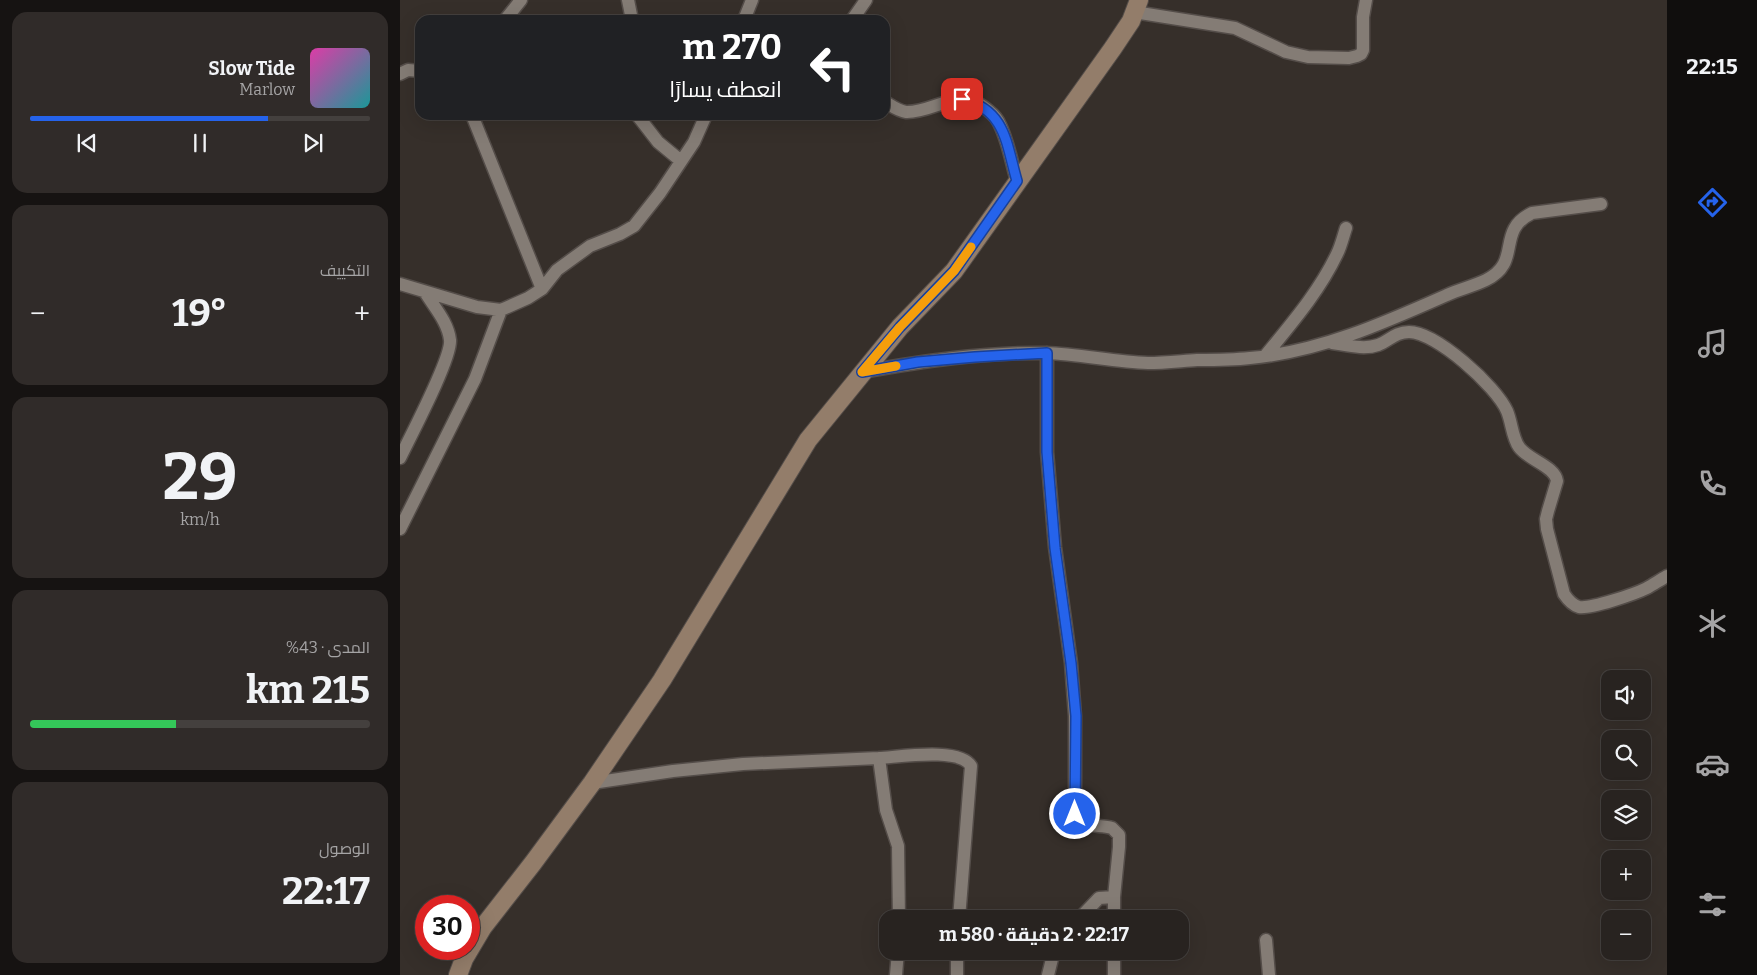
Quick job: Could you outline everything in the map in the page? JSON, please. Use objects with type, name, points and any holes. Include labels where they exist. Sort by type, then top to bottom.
[{"type":"street","points":[[509,15],[521,0]]},
{"type":"street","points":[[628,0],[631,15]]},
{"type":"street","points":[[746,15],[752,0]]},
{"type":"street","points":[[856,15],[866,0]]},
{"type":"street","points":[[458,975],[464,958],[483,927],[592,783],[662,680],[808,440],[900,327],[954,271],[1113,48],[1131,21],[1136,6],[1229,26],[1286,52],[1301,55],[1350,58],[1358,56],[1363,50],[1363,17],[1366,0]]},
{"type":"street","points":[[400,74],[408,70],[415,71]]},
{"type":"street","points":[[890,105],[906,112],[962,99],[976,102],[989,110],[998,121],[1017,181]]},
{"type":"street","points":[[474,120],[542,289]]},
{"type":"street","points":[[641,120],[658,142],[681,161]]},
{"type":"street","points":[[400,284],[477,308],[500,310],[528,298],[542,289],[557,270],[590,246],[634,226],[660,193],[694,142],[704,120]]},
{"type":"street","points":[[862,372],[918,362],[1047,353],[1148,363],[1250,358],[1285,353],[1344,338],[1498,274],[1506,263],[1511,232],[1522,218],[1532,213],[1601,204]]},
{"type":"street","points":[[1265,356],[1304,308],[1326,274],[1338,253],[1346,228]]},
{"type":"street","points":[[400,458],[444,364],[450,346],[446,325],[425,292]]},
{"type":"street","points":[[400,530],[475,379],[500,310]]},
{"type":"street","points":[[1325,342],[1370,346],[1378,345],[1393,335],[1400,333],[1420,334],[1432,339],[1445,348],[1479,376],[1501,401],[1507,411],[1519,448],[1554,472],[1557,477],[1546,518],[1547,529],[1564,594],[1574,605],[1584,607],[1598,604],[1646,588],[1667,576]]},
{"type":"street","points":[[1047,353],[1048,461],[1055,548],[1071,663],[1076,716],[1075,814],[1077,820],[1085,825],[1112,828],[1119,835],[1114,910]]},
{"type":"street","points":[[592,783],[674,771],[743,764],[928,754],[956,756],[965,759],[971,766],[960,910]]},
{"type":"street","points":[[879,758],[886,810],[898,846],[899,910]]},
{"type":"street","points":[[1088,910],[1099,898],[1114,897]]},
{"type":"street","points":[[1266,940],[1269,975]]},
{"type":"street","points":[[896,975],[897,960]]},
{"type":"street","points":[[957,960],[957,975]]},
{"type":"street","points":[[1048,975],[1052,960]]},
{"type":"street","points":[[1114,960],[1114,975]]},
{"type":"slow traffic","points":[[896,366],[862,372],[900,327],[954,271],[971,247]]},
{"type":"route","points":[[962,99],[976,102],[989,110],[998,121],[1017,181],[954,271],[900,327],[862,372],[918,362],[1047,353],[1047,452],[1055,548],[1071,663],[1076,716],[1075,814]]}]
